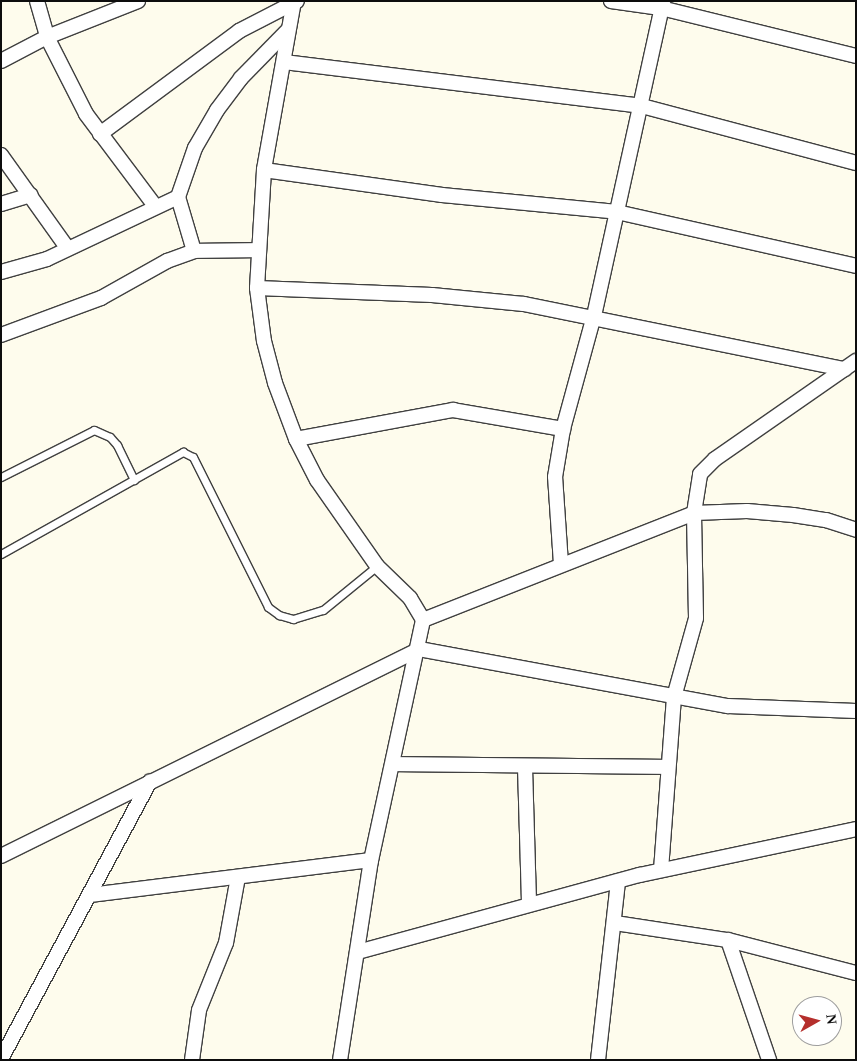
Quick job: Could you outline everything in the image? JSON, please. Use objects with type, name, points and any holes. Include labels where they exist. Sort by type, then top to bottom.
[{"type":"street","points":[[37,1],[47,37],[100,134],[155,206]]},
{"type":"street","points":[[1,61],[47,37],[138,1]]},
{"type":"street","points":[[611,1],[662,5],[856,56]]},
{"type":"street","points":[[100,134],[239,31],[295,2]]},
{"type":"street","points":[[295,2],[287,31],[284,62],[264,170],[258,250],[258,288],[275,384],[296,439],[317,480],[377,566],[410,598],[423,620],[419,649],[371,860],[340,1060]]},
{"type":"street","points":[[561,564],[555,477],[563,430],[594,316],[642,106],[662,5]]},
{"type":"street","points":[[194,251],[178,197],[195,148],[217,110],[252,64],[287,31]]},
{"type":"street","points":[[284,62],[642,106],[856,163]]},
{"type":"street","points":[[1,154],[68,249]]},
{"type":"street","points":[[264,170],[442,195],[617,212],[856,266]]},
{"type":"street","points":[[1,204],[31,195]]},
{"type":"street","points":[[1,272],[38,262],[155,206],[178,197]]},
{"type":"street","points":[[1,335],[101,298],[166,261],[194,251],[258,250]]},
{"type":"street","points":[[258,288],[432,295],[524,304],[594,316],[844,369]]},
{"type":"street","points":[[661,870],[667,767],[674,697],[694,632],[698,590],[694,513],[697,485],[706,466],[856,361]]},
{"type":"street","points":[[296,439],[453,410],[476,412],[563,430]]},
{"type":"street","points":[[423,620],[694,513],[747,511],[793,515],[826,520],[856,530]]},
{"type":"street","points":[[1,856],[419,649],[728,706],[856,711]]},
{"type":"street","points":[[394,764],[525,767],[667,767]]},
{"type":"street","points":[[525,767],[529,903]]},
{"type":"street","points":[[1,1059],[150,781]]},
{"type":"street","points":[[358,952],[529,903],[661,870],[856,829]]},
{"type":"street","points":[[90,895],[371,860]]},
{"type":"street","points":[[192,1060],[199,1010],[226,944],[238,877]]},
{"type":"street","points":[[598,1060],[616,923],[618,881]]},
{"type":"street","points":[[616,923],[728,940],[856,973]]},
{"type":"street","points":[[728,940],[769,1060]]},
{"type":"lane","points":[[1,477],[94,430],[110,437],[117,445],[134,480]]},
{"type":"lane","points":[[1,554],[134,480],[172,455],[183,452],[193,457],[268,607],[279,615],[293,619],[322,610],[377,566]]}]
